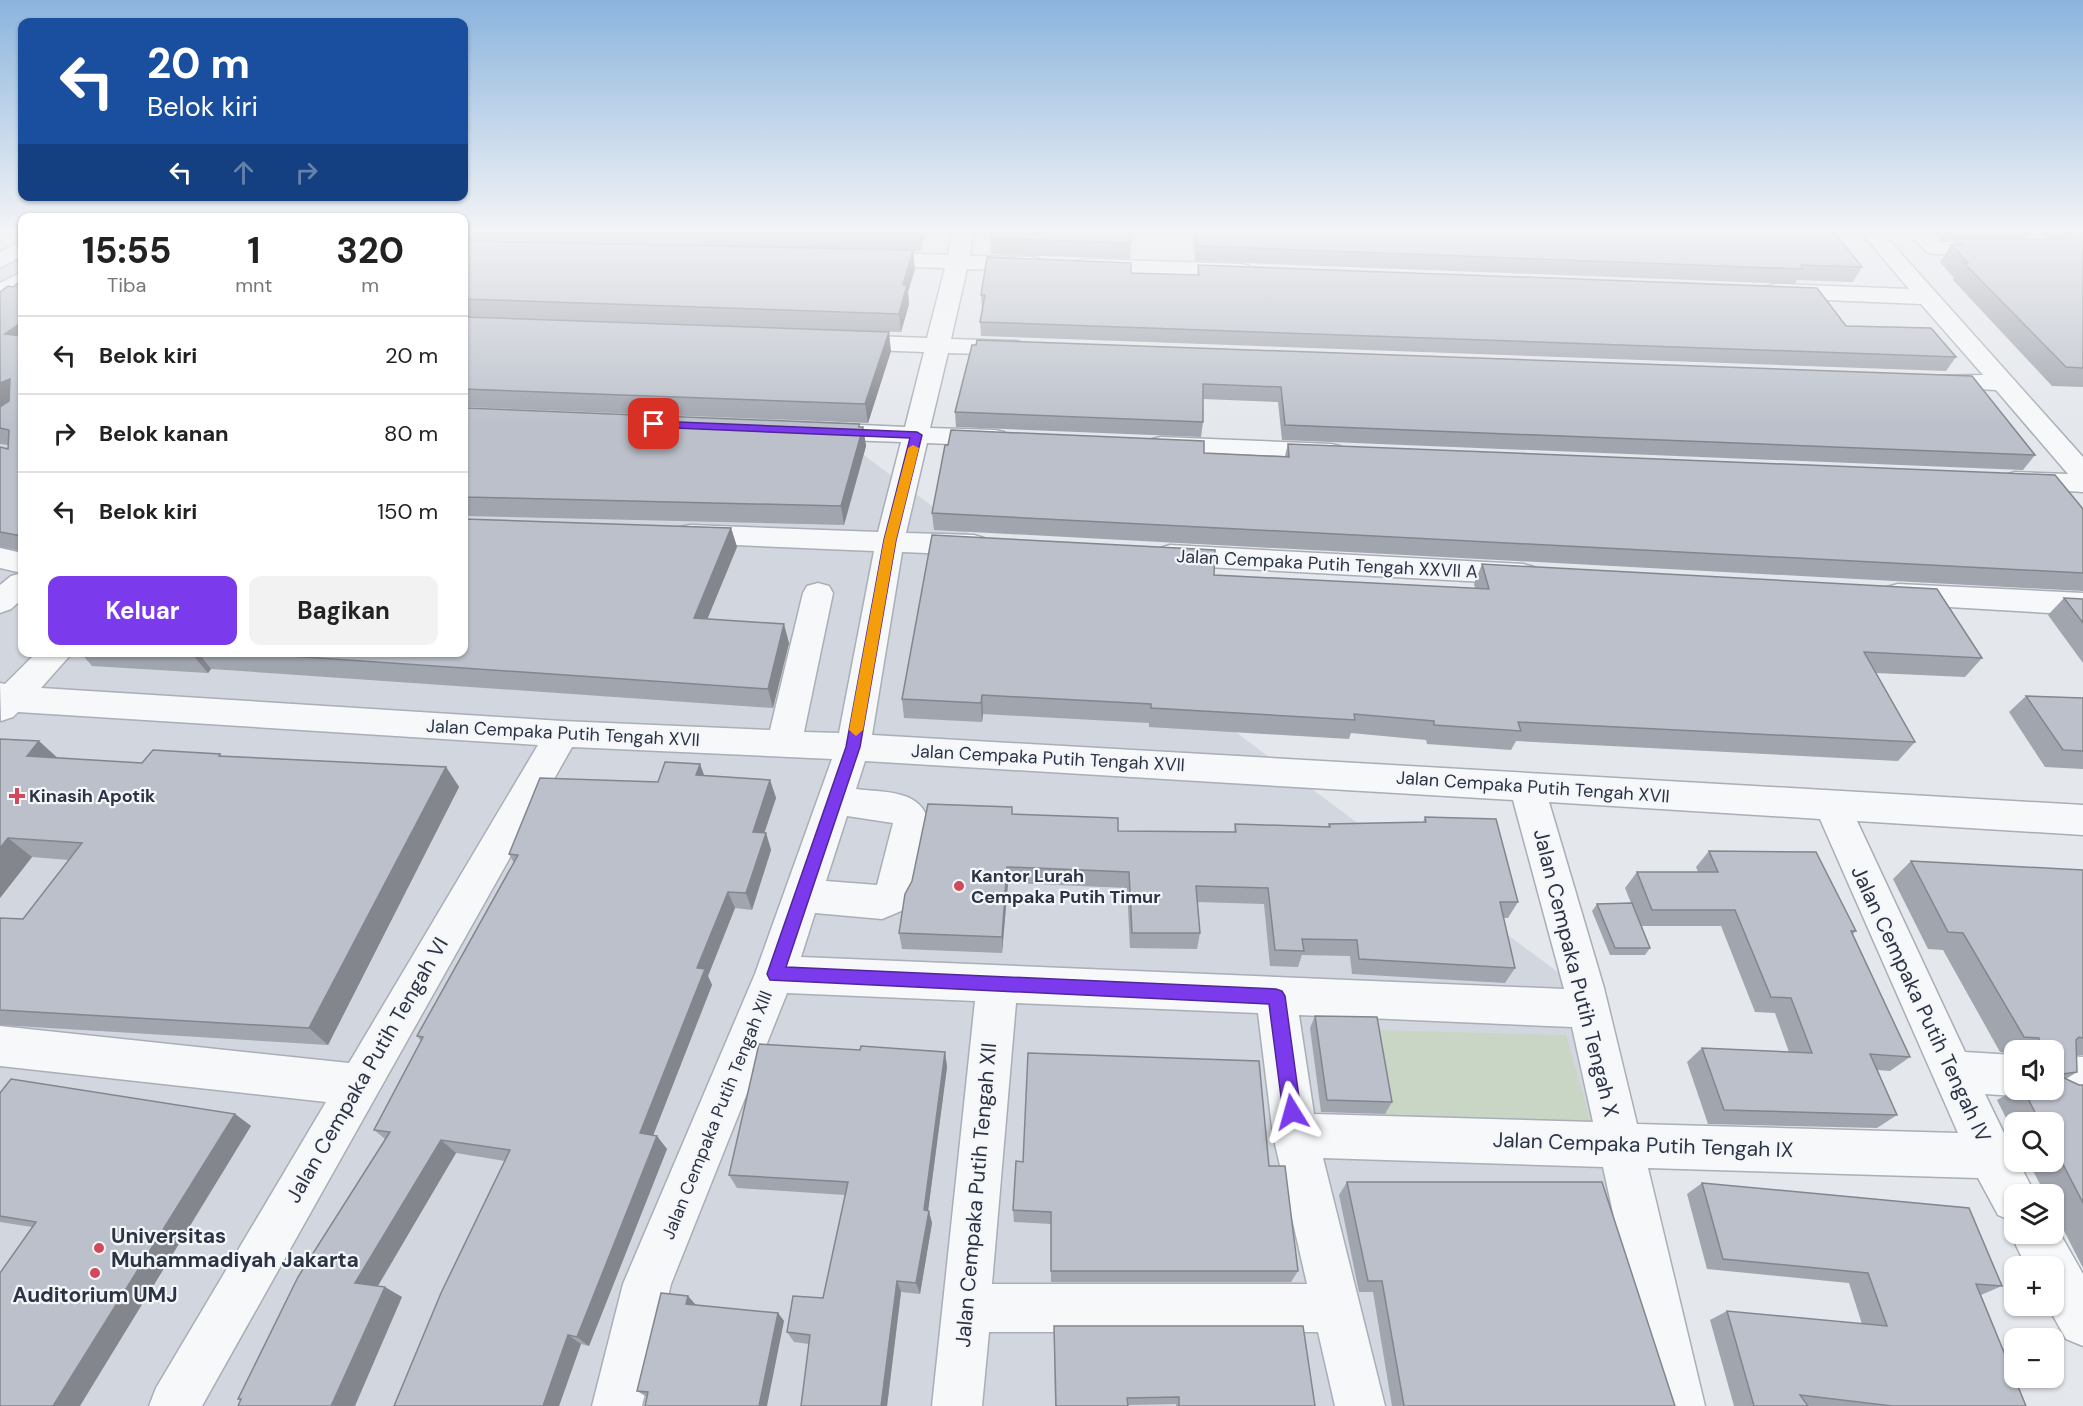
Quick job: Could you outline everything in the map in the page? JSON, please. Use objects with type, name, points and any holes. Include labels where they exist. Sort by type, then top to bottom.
[{"type":"street","name":"Jalan Cempaka Putih Tengah XIII","points":[[616,1406],[647,1284],[775,974],[853,747],[890,540],[950,297]]},
{"type":"street","points":[[1919,297],[1928,297],[2083,474]]},
{"type":"street","points":[[819,341],[1033,349]]},
{"type":"street","points":[[1911,380],[2004,383]]},
{"type":"street","points":[[797,430],[1024,440]]},
{"type":"street","points":[[1131,444],[1356,453]]},
{"type":"street","points":[[1987,480],[2083,483]]},
{"type":"street","points":[[662,533],[890,540],[997,546]]},
{"type":"street","name":"Jalan Cempaka Putih Tengah XXVII A","points":[[1140,554],[1546,575]]},
{"type":"street","points":[[0,558],[18,562]]},
{"type":"street","points":[[0,602],[18,586]]},
{"type":"street","points":[[1868,592],[2083,604]]},
{"type":"street","points":[[784,745],[818,593]]},
{"type":"street","points":[[4,701],[52,657]]},
{"type":"street","name":"Jalan Cempaka Putih Tengah XVII","points":[[4,701],[562,734],[853,747],[2083,820]]},
{"type":"street","name":"Jalan Cempaka Putih Tengah VI","points":[[174,1406],[562,734]]},
{"type":"street","name":"Jalan Cempaka Putih Tengah X","points":[[1527,786],[1588,1009],[1680,1406]]},
{"type":"street","points":[[803,895],[882,902],[893,897],[911,824],[909,814],[900,809],[835,800]]},
{"type":"street","name":"Jalan Cempaka Putih Tengah IV","points":[[1832,806],[1991,1156],[2006,1184]]},
{"type":"street","points":[[775,974],[1588,1009]]},
{"type":"street","name":"Jalan Cempaka Putih Tengah XII","points":[[957,1406],[997,984]]},
{"type":"street","points":[[1276,996],[1295,1135],[1360,1406]]},
{"type":"street","points":[[0,1046],[357,1086]]},
{"type":"street","points":[[1953,1072],[2004,1075]]},
{"type":"street","points":[[2064,1077],[2083,1078]]},
{"type":"street","name":"Jalan Cempaka Putih Tengah IX","points":[[1295,1135],[1991,1156]]},
{"type":"street","points":[[2064,1288],[2083,1322]]},
{"type":"street","points":[[966,1308],[1335,1308]]},
{"type":"shaded area","points":[[0,297],[18,297],[18,657],[468,657],[468,301],[685,322],[1606,1008],[1689,1406],[0,1406]]},
{"type":"green space","points":[[1371,1030],[1566,1035],[1593,1129],[1387,1123]]},
{"type":"building","points":[[0,297],[18,297],[18,325],[5,334],[18,336],[18,535],[0,532],[0,447],[8,449],[9,430],[0,428],[0,407],[9,401],[10,379],[0,383]]},
{"type":"building","points":[[468,297],[904,297],[899,314],[468,299]]},
{"type":"building","points":[[985,297],[1824,297],[1846,326],[1931,328],[1956,357],[980,322]]},
{"type":"building","points":[[1997,297],[2083,297],[2083,368],[2066,367]]},
{"type":"building","points":[[468,317],[889,332],[865,404],[468,389]]},
{"type":"building","points":[[977,340],[1972,376],[2035,455],[1285,425],[1281,387],[1203,384],[1203,422],[955,412],[972,345],[976,345]]},
{"type":"building","points":[[468,408],[859,424],[859,427],[863,427],[841,506],[468,497]]},
{"type":"building","points":[[951,430],[1204,441],[1204,453],[1289,457],[1288,444],[2055,475],[2083,509],[2083,573],[932,513],[945,445],[948,445]]},
{"type":"building","points":[[468,519],[731,528],[694,618],[784,624],[768,689],[304,657],[468,657]]},
{"type":"building","points":[[932,535],[1215,550],[1214,575],[1489,589],[1482,564],[1937,589],[1982,658],[1864,652],[1915,742],[1518,722],[1521,731],[1434,725],[1434,721],[1354,714],[1355,720],[1151,708],[1151,704],[982,695],[981,703],[902,699]]},
{"type":"building","points":[[2064,598],[2083,599],[2083,623]]},
{"type":"building","points":[[2026,696],[2083,698],[2083,751],[2063,750]]},
{"type":"building","points":[[0,739],[39,741],[27,756],[142,763],[153,750],[220,754],[219,756],[446,767],[309,1028],[0,1010],[0,918],[23,919],[82,843],[8,838],[0,848]]},
{"type":"building","points":[[665,762],[700,764],[696,775],[770,780],[753,832],[766,833],[746,893],[728,892],[697,968],[705,969],[640,1133],[657,1136],[577,1337],[568,1335],[543,1406],[394,1406],[441,1293],[510,1150],[441,1140],[355,1283],[385,1287],[331,1406],[238,1406],[241,1399],[238,1399],[298,1277],[390,1132],[374,1130],[423,1037],[417,1036],[518,855],[509,854],[540,778],[658,782]]},
{"type":"building","points":[[928,804],[1012,807],[1012,814],[1118,818],[1118,831],[1236,832],[1235,824],[1330,827],[1329,824],[1426,822],[1425,817],[1496,819],[1518,902],[1500,902],[1515,968],[1359,959],[1357,940],[1302,939],[1304,951],[1275,950],[1268,888],[1196,886],[1200,933],[1132,933],[1129,872],[1007,867],[1002,937],[899,933],[905,894],[912,881]]},
{"type":"building","points":[[1709,851],[1816,852],[1856,931],[1851,931],[1910,1057],[1870,1054],[1897,1115],[1724,1110],[1702,1048],[1812,1053],[1791,998],[1771,997],[1735,910],[1652,910],[1637,872],[1718,872]]},
{"type":"building","points":[[1911,861],[2083,870],[2083,1038],[2079,1037],[2076,1040],[2077,1072],[2064,1074],[2064,1040],[2039,1040],[2039,1038],[2024,1037],[1963,933],[1948,932]]},
{"type":"building","points":[[1632,903],[1650,948],[1615,948],[1597,904]]},
{"type":"building","points":[[1315,1016],[1377,1017],[1392,1102],[1327,1100]]},
{"type":"building","points":[[759,1044],[860,1050],[861,1046],[945,1052],[924,1210],[929,1211],[916,1283],[897,1281],[881,1406],[801,1406],[810,1335],[787,1332],[793,1296],[823,1298],[848,1182],[729,1175]]},
{"type":"building","points":[[1028,1053],[1259,1061],[1269,1166],[1285,1166],[1298,1271],[1051,1271],[1051,1212],[1013,1210],[1016,1161],[1023,1162]]},
{"type":"building","points":[[2064,1078],[2083,1085],[2083,1203],[2064,1166],[2064,1112],[2035,1112],[2029,1100],[2064,1100]]},
{"type":"building","name":"Universitas Muhammadiyah Jakarta","points":[[11,1079],[235,1114],[53,1406],[0,1406],[0,1273],[36,1222],[0,1216],[0,1093]]},
{"type":"building","points":[[1347,1182],[1602,1182],[1675,1406],[1404,1406],[1382,1281],[1368,1281]]},
{"type":"building","points":[[1702,1183],[1969,1208],[2002,1286],[1976,1284],[2004,1352],[2004,1388],[2019,1388],[2026,1406],[1892,1406],[1800,1395],[1808,1406],[1754,1406],[1727,1311],[1887,1326],[1868,1273],[1723,1259]]},
{"type":"building","points":[[661,1293],[688,1296],[686,1304],[778,1313],[759,1406],[645,1406],[648,1392],[637,1391]]},
{"type":"building","points":[[1054,1326],[1303,1326],[1315,1406],[1179,1406],[1179,1397],[1127,1398],[1128,1406],[1056,1406]]},
{"type":"slow traffic","points":[[856,730],[890,540],[913,448]]},
{"type":"place","name":"Kinasih Apotik","points":[[17,796]]},
{"type":"place","name":"Kantor Lurah Cempaka Putih Timur","points":[[959,886]]},
{"type":"place","name":"Universitas Muhammadiyah Jakarta","points":[[99,1248]]},
{"type":"place","name":"Auditorium UMJ","points":[[95,1273]]},
{"type":"route","points":[[654,424],[917,435],[890,540],[853,747],[775,974],[1276,996],[1292,1112]]}]
